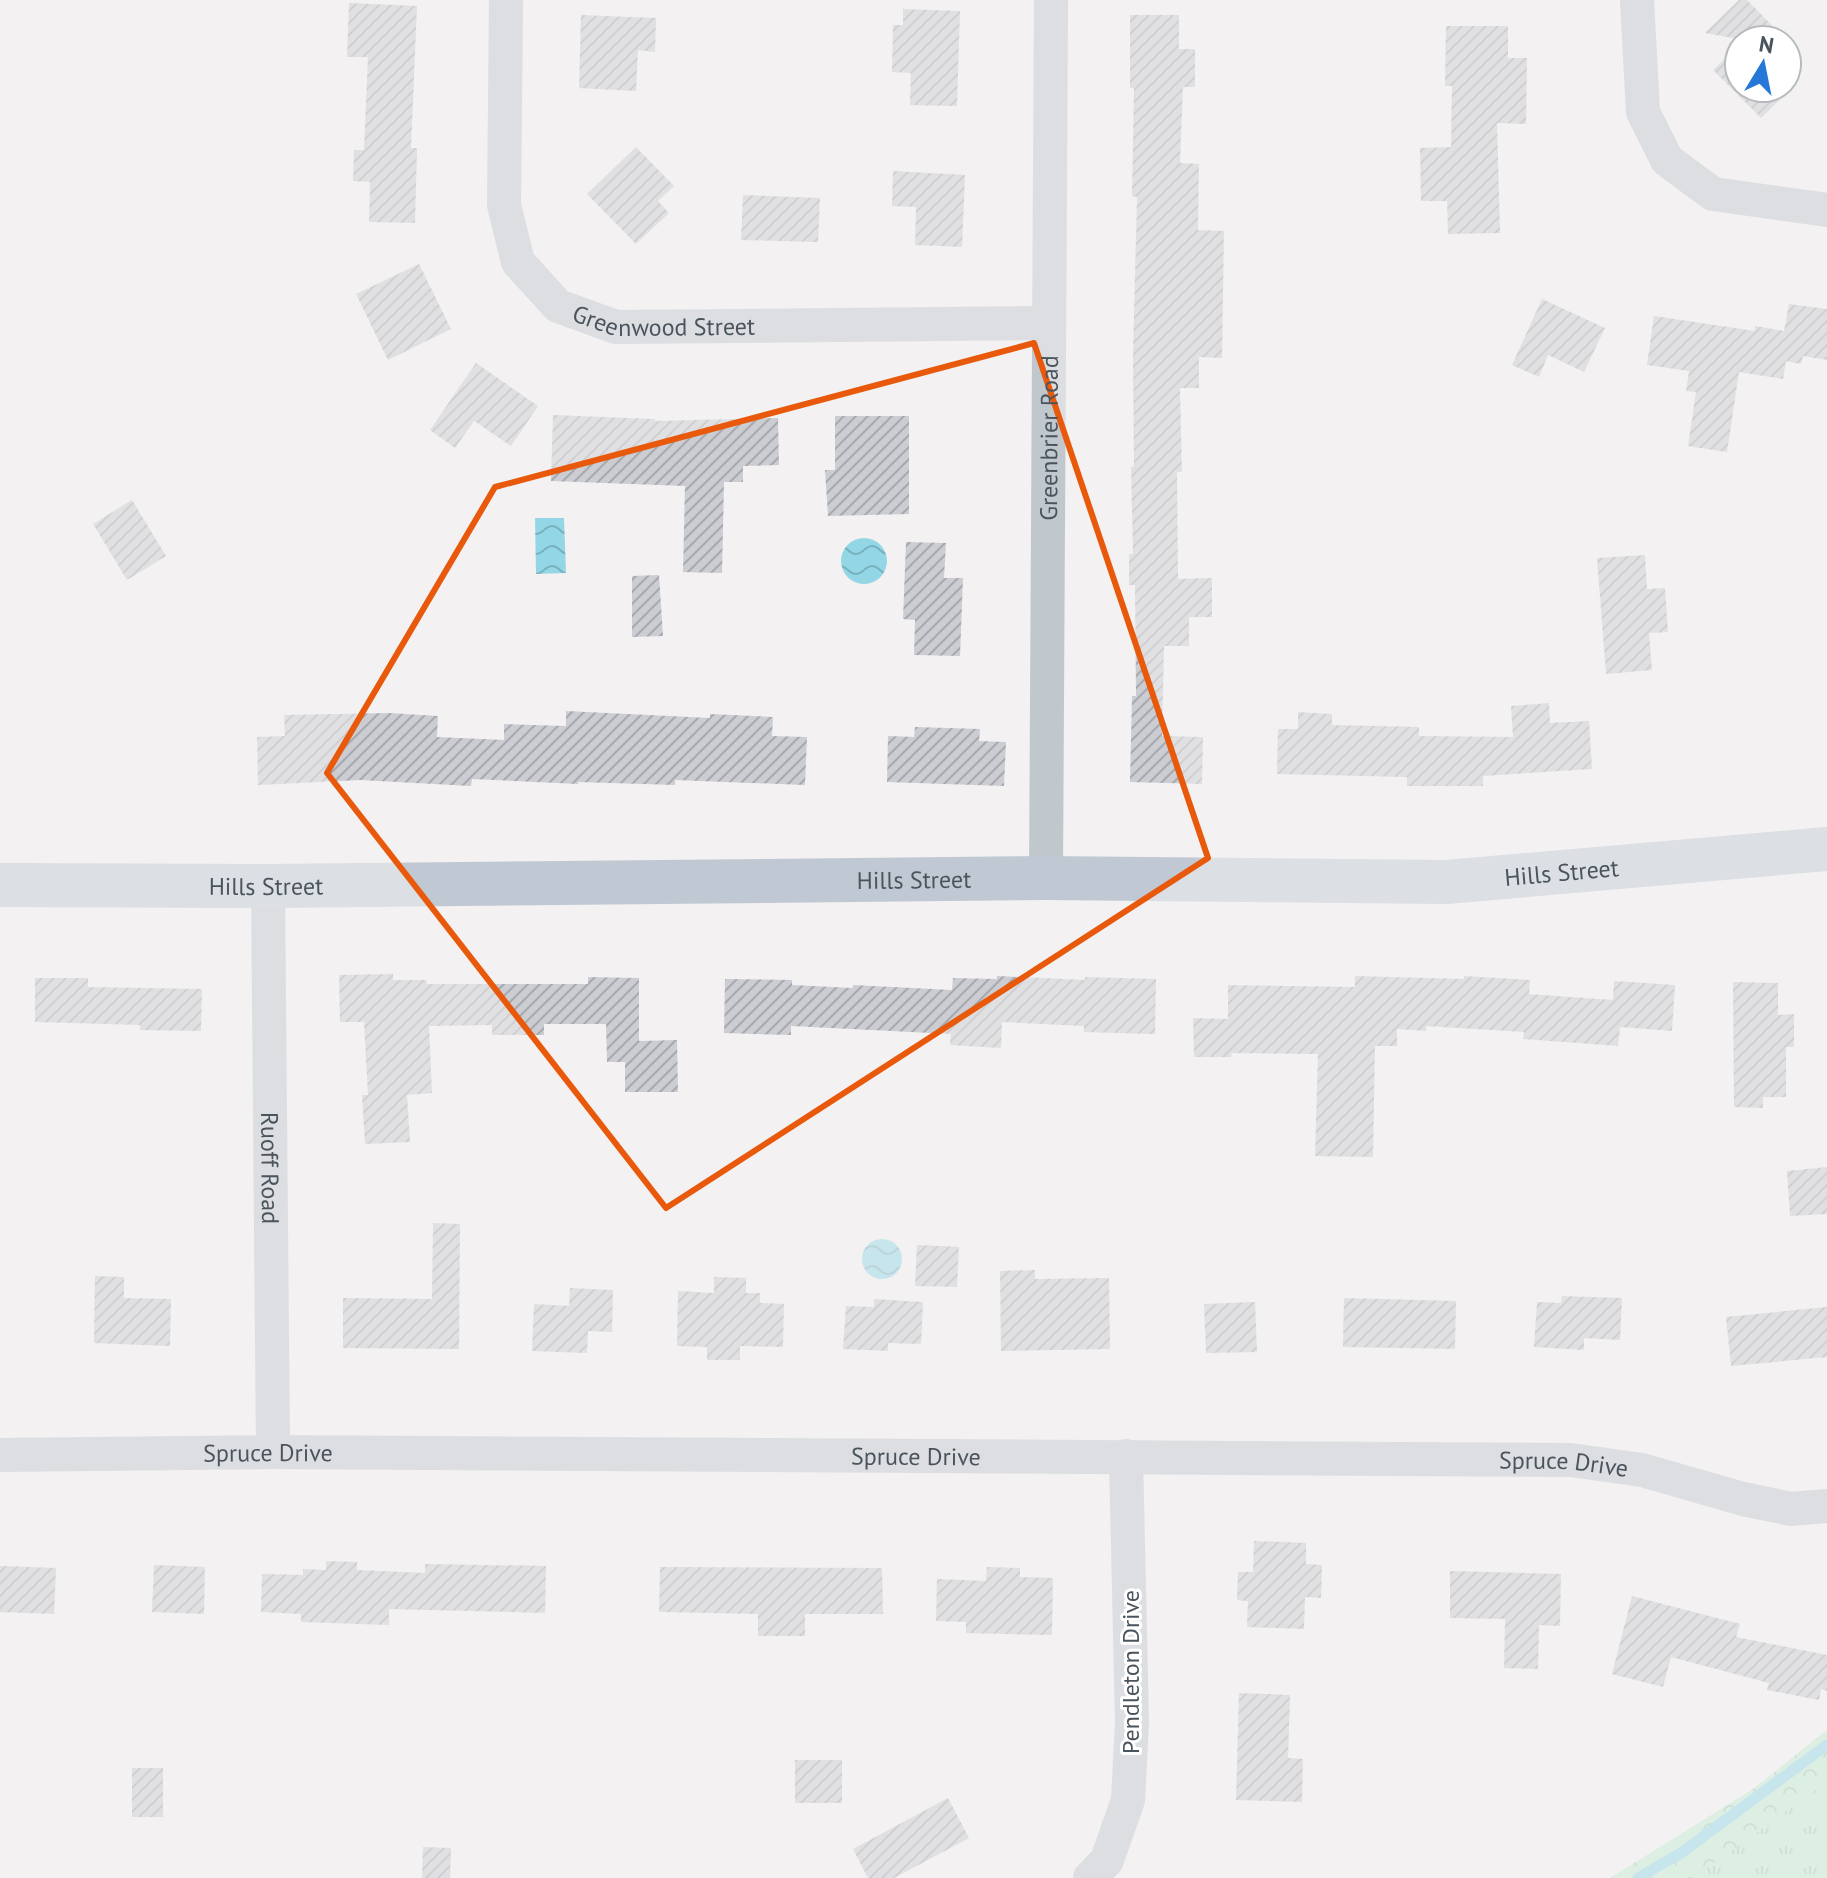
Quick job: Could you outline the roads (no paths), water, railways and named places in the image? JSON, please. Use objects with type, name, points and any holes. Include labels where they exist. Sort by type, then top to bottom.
[{"type":"street","name":"Greenwood Street","points":[[506,0],[504,205],[518,262],[558,306],[616,327],[1049,323]]},
{"type":"street","name":"Greenbrier Road","points":[[1046,878],[1051,0]]},
{"type":"street","points":[[1637,0],[1643,112],[1667,160],[1713,194],[1827,210]]},
{"type":"street","name":"Hills Street","points":[[0,885],[268,886],[1046,878],[1446,882],[1827,849]]},
{"type":"street","name":"Ruoff Road","points":[[268,886],[273,1452]]},
{"type":"street","name":"Spruce Drive","points":[[0,1455],[273,1452],[1571,1460],[1642,1470],[1743,1499],[1791,1509],[1827,1506]]},
{"type":"street","name":"Pendleton Drive","points":[[1090,1878],[1107,1860],[1128,1800],[1132,1722],[1126,1456]]},
{"type":"water","points":[[535,518],[564,518],[566,573],[536,574]]},
{"type":"water","points":[[864,538],[880,545],[887,561],[880,577],[864,584],[848,577],[841,561],[848,545]]},
{"type":"water","points":[[882,1239],[896,1245],[902,1259],[896,1273],[882,1279],[868,1273],[862,1259],[868,1245]]},
{"type":"waterway","points":[[1638,1878],[1681,1853],[1827,1745]]}]
